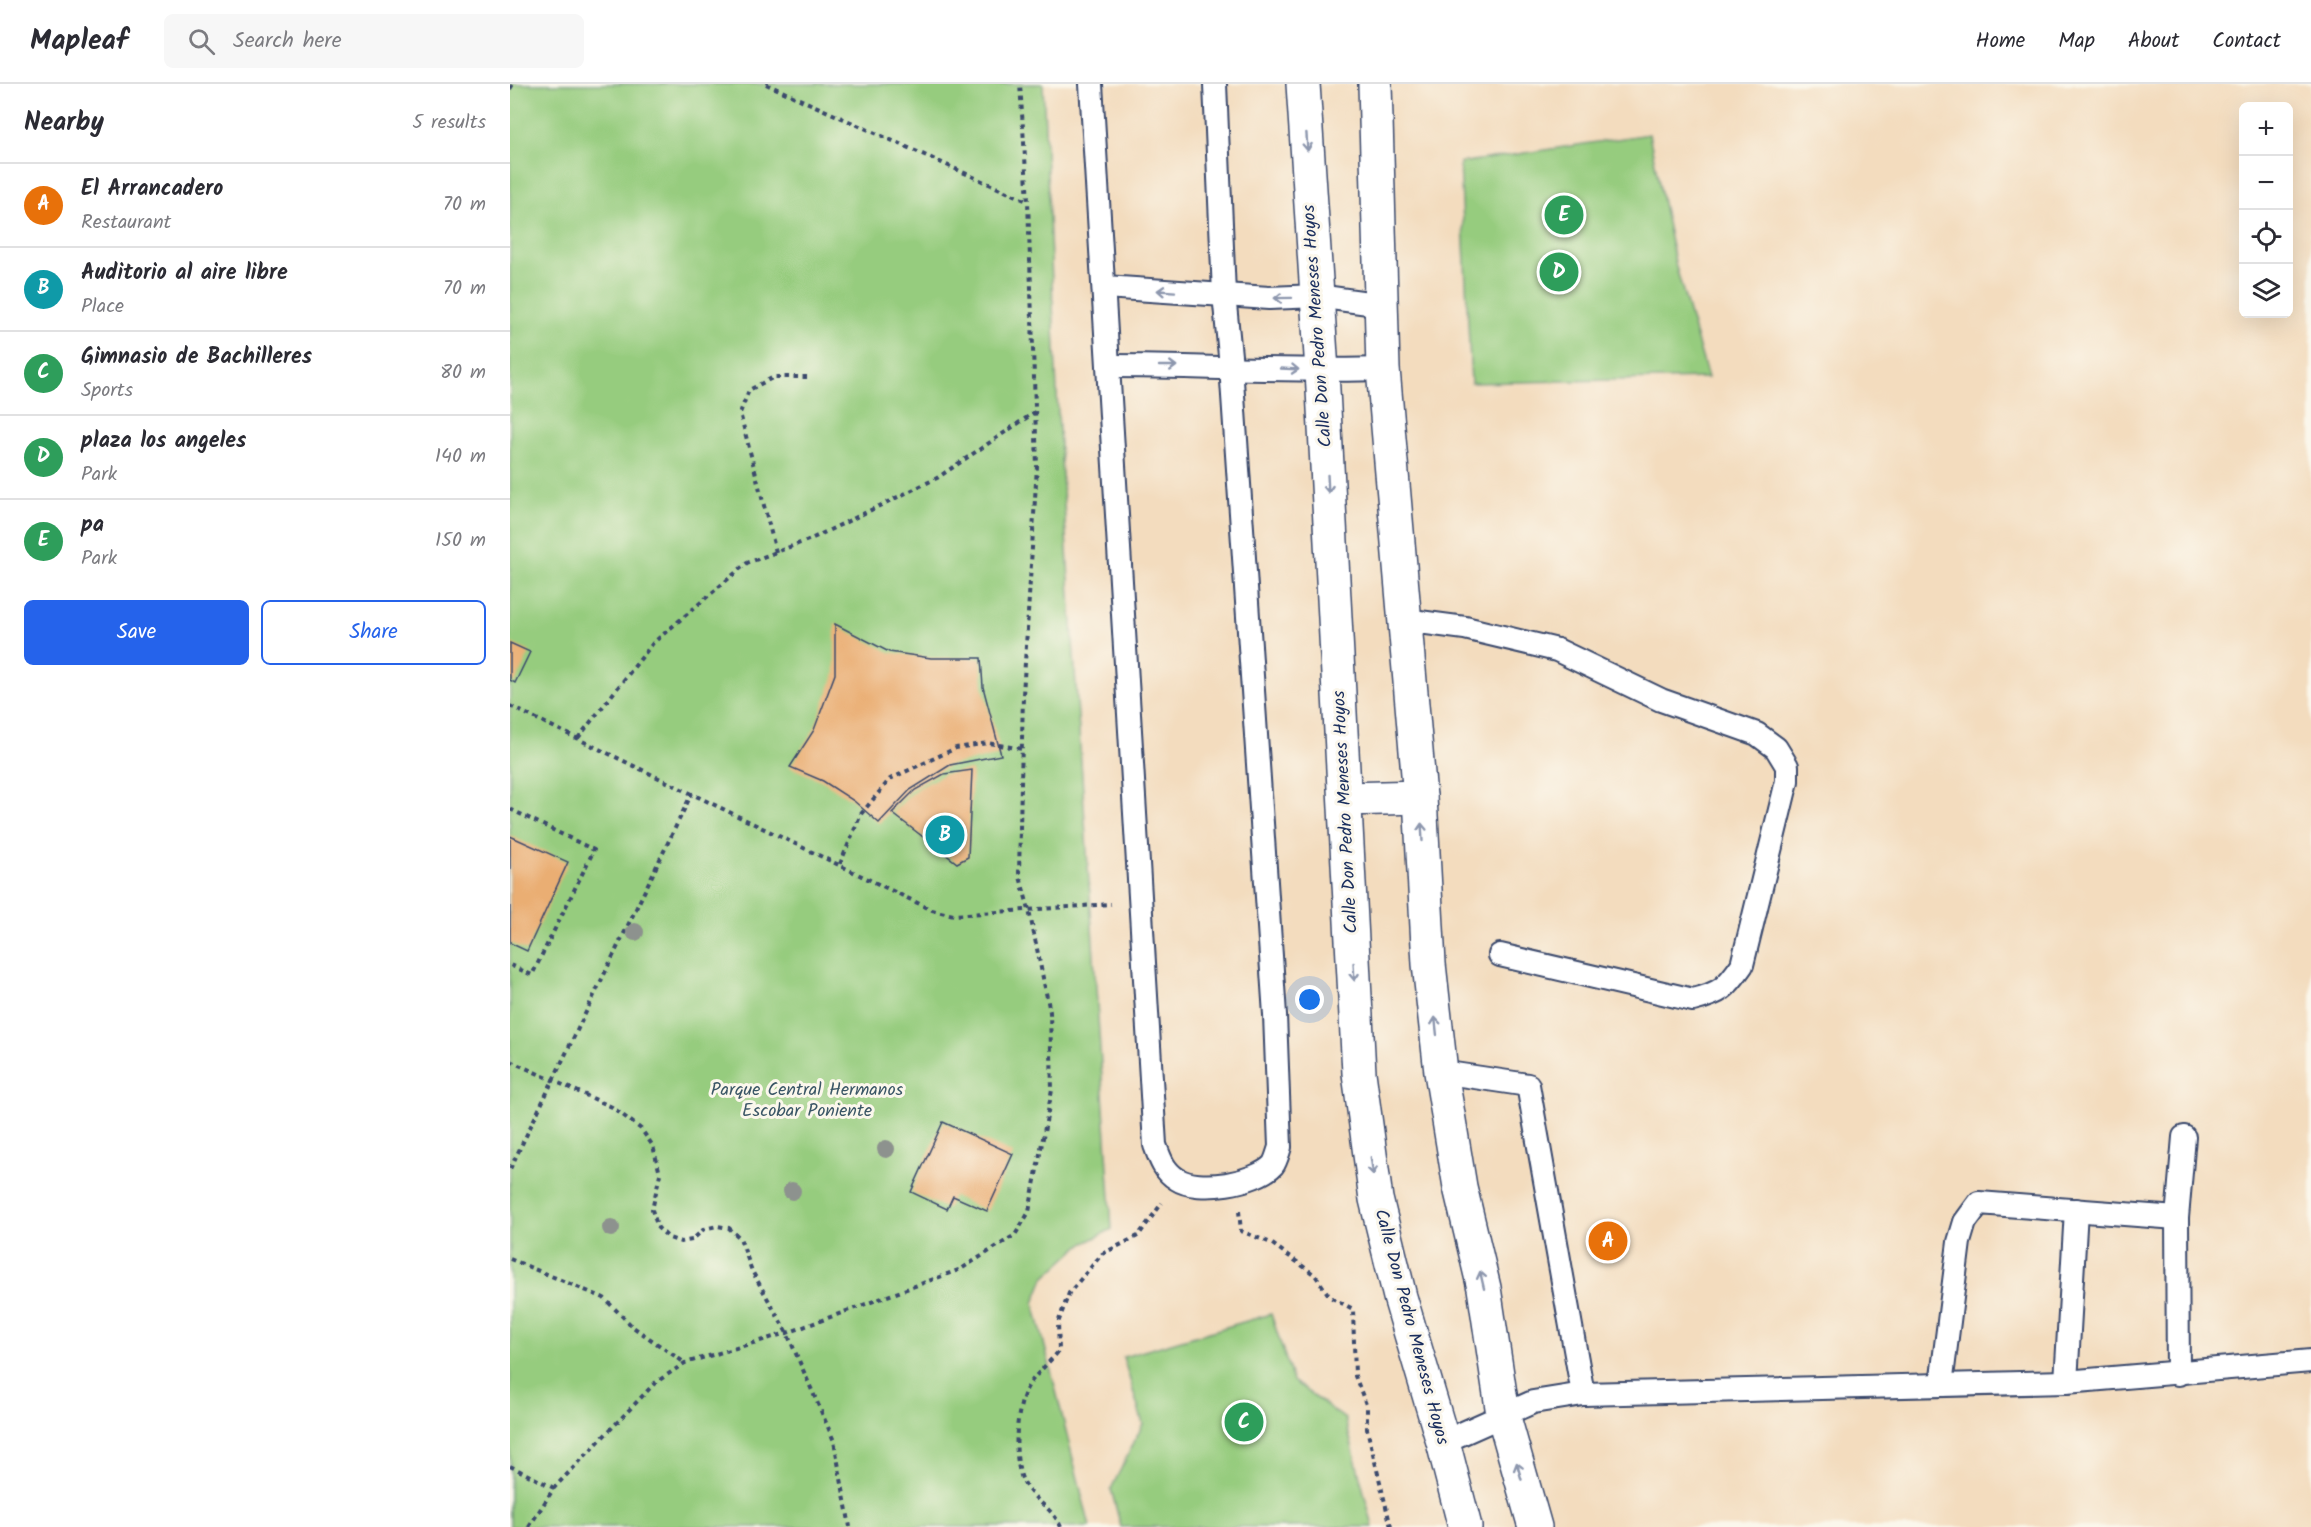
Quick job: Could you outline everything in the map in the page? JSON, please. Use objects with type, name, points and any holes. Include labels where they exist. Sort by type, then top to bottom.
[{"type":"street","name":"Calle Don Pedro Meneses Hoyos","points":[[1303,84],[1322,371],[1359,1073],[1376,1199],[1400,1297],[1443,1442],[1465,1527]]},
{"type":"street","points":[[1375,84],[1383,369],[1420,797],[1429,964],[1441,1072],[1460,1187],[1484,1287],[1503,1414],[1535,1527]]},
{"type":"street","points":[[1346,799],[1420,797]]},
{"type":"lane","points":[[1091,84],[1110,366],[1155,1146],[1162,1165],[1178,1180],[1201,1186],[1236,1183],[1274,1164],[1280,1148],[1275,1015],[1231,366],[1224,294],[1215,84]]},
{"type":"lane","points":[[1105,287],[1269,298],[1317,296],[1383,305]]},
{"type":"lane","points":[[1110,366],[1231,366],[1322,371],[1383,369]]},
{"type":"lane","points":[[1404,620],[1465,628],[1557,650],[1661,700],[1757,734],[1776,748],[1787,766],[1787,782],[1742,965],[1728,985],[1716,994],[1693,1000],[1500,955]]},
{"type":"lane","points":[[1441,1072],[1528,1085],[1583,1394]]},
{"type":"lane","points":[[2178,1374],[2176,1218],[2184,1137]]},
{"type":"lane","points":[[1941,1385],[1959,1242],[1971,1210],[1979,1203],[1989,1201],[2176,1218]]},
{"type":"lane","points":[[2066,1382],[2076,1210]]},
{"type":"lane","points":[[1443,1442],[1533,1402],[1583,1394],[2066,1382],[2311,1361]]},
{"type":"path","points":[[510,90],[513,84]]},
{"type":"path","points":[[766,84],[1028,201]]},
{"type":"path","points":[[529,1527],[554,1488],[655,1383],[685,1364],[787,1333],[961,1269],[1015,1235],[1029,1212],[1052,1090],[1053,1069],[1050,1012],[1019,873],[1022,749],[1037,466],[1028,201],[1020,84]]},
{"type":"path","points":[[776,552],[740,414],[749,390],[774,377],[810,377]]},
{"type":"path","points":[[578,738],[653,643],[747,563],[812,539],[937,478],[1035,412]]},
{"type":"path","points":[[510,706],[932,910],[954,915],[1142,901]]},
{"type":"path","points":[[840,864],[861,814],[890,778],[956,748],[988,743],[1022,749]]},
{"type":"path","points":[[510,1169],[692,793]]},
{"type":"path","points":[[510,809],[594,850],[532,975],[510,965]]},
{"type":"path","points":[[510,1061],[612,1107],[641,1129],[652,1146],[660,1174],[652,1210],[658,1228],[669,1238],[681,1242],[692,1240],[704,1229],[717,1226],[729,1228],[740,1238],[752,1271],[787,1333],[834,1441],[850,1527]]},
{"type":"path","points":[[1061,1527],[1055,1514],[1026,1488],[1016,1458],[1018,1425],[1026,1390],[1059,1351],[1058,1323],[1069,1293],[1102,1254],[1138,1236],[1178,1180]]},
{"type":"path","points":[[1236,1183],[1241,1231],[1271,1243],[1315,1275],[1330,1298],[1353,1309],[1354,1376],[1367,1407],[1367,1429],[1391,1527]]},
{"type":"path","points":[[510,1260],[604,1298],[633,1327],[685,1364]]},
{"type":"path","points":[[510,1466],[554,1488]]},
{"type":"green space","name":"Parque Central Hermanos Escobar Poniente","points":[[510,84],[1043,84],[1058,414],[1112,1229],[1079,1246],[1044,1278],[1034,1303],[1090,1527],[510,1527]]},
{"type":"green space","points":[[1649,134],[1676,267],[1708,378],[1471,383],[1460,163]]},
{"type":"green space","points":[[1271,1314],[1293,1381],[1345,1419],[1373,1527],[1121,1527],[1111,1489],[1143,1424],[1123,1357]]},
{"type":"building","points":[[835,624],[889,652],[931,658],[981,658],[983,687],[1001,755],[950,765],[910,790],[879,823],[854,801],[823,781],[790,767],[814,730],[835,674]]},
{"type":"building","points":[[510,643],[530,652],[515,683],[510,680]]},
{"type":"building","points":[[972,770],[968,857],[957,863],[892,813],[915,790],[944,774]]},
{"type":"building","points":[[510,836],[568,862],[527,951],[510,943]]},
{"type":"building","points":[[943,1122],[1013,1154],[987,1211],[953,1196],[947,1209],[911,1192]]},
{"type":"place","name":"pa","points":[[1564,215]]},
{"type":"place","name":"plaza los angeles","points":[[1559,272]]},
{"type":"place","name":"Auditorio al aire libre","points":[[945,835]]},
{"type":"place","name":"El Arrancadero","points":[[1608,1241]]},
{"type":"place","name":"Gimnasio de Bachilleres","points":[[1244,1422]]}]
